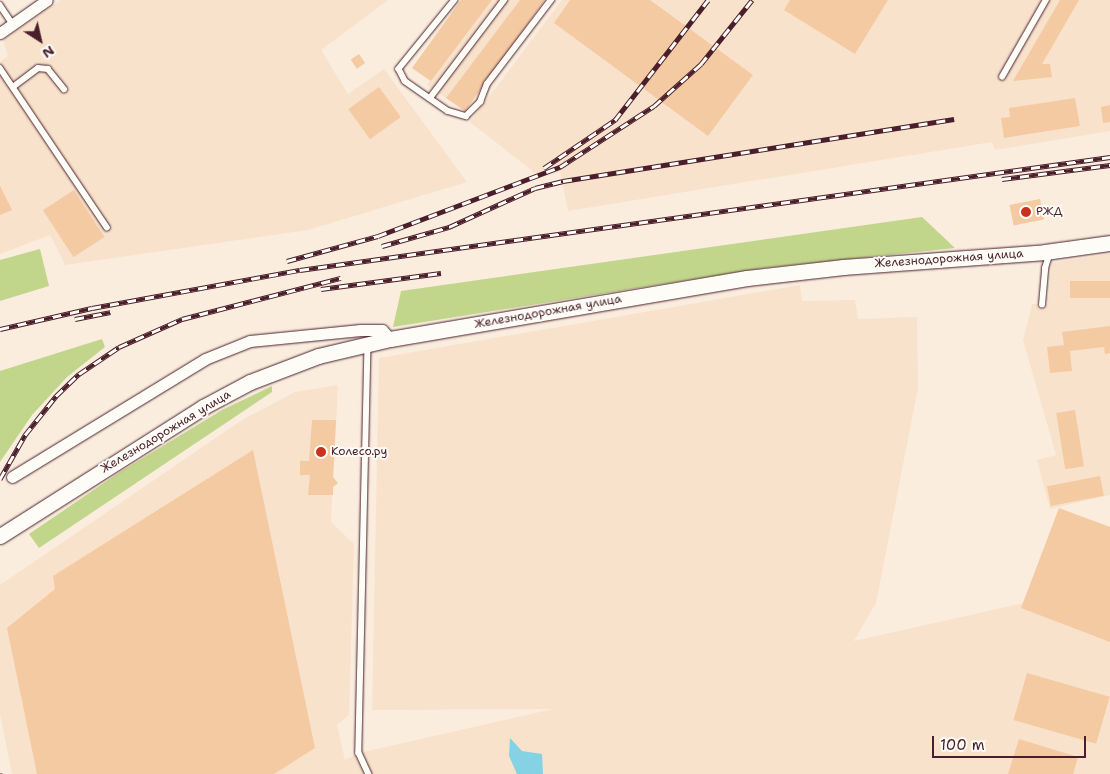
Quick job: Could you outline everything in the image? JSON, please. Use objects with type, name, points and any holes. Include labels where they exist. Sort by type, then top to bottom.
[{"type":"main road","name":"Железнодорожная улица","points":[[0,536],[203,407],[250,382],[311,358],[368,343],[747,278],[843,267],[1051,252],[1110,244]]},
{"type":"street","points":[[0,33],[47,0]]},
{"type":"street","points":[[12,477],[205,358],[250,342],[360,330],[382,330],[390,339]]},
{"type":"lane","points":[[456,0],[399,69],[405,81],[448,111],[466,116],[480,102],[487,84],[551,0]]},
{"type":"lane","points":[[430,98],[504,0]]},
{"type":"lane","points":[[1002,78],[1046,0]]},
{"type":"lane","points":[[0,5],[13,24]]},
{"type":"lane","points":[[0,68],[107,227]]},
{"type":"lane","points":[[13,87],[38,68],[48,68],[64,89]]},
{"type":"lane","points":[[1042,304],[1045,268],[1051,252]]},
{"type":"lane","points":[[368,343],[359,753],[369,774]]},
{"type":"shaded area","points":[[61,0],[388,0],[321,50],[348,94],[384,69],[467,182],[308,230],[65,265],[50,235],[0,254],[0,62],[8,56],[3,40]]},
{"type":"shaded area","points":[[461,0],[545,0],[465,111],[427,85],[430,81],[412,68]]},
{"type":"shaded area","points":[[562,0],[1110,0],[1110,131],[995,150],[992,142],[568,211],[560,172],[546,176],[535,173],[470,122]]},
{"type":"shaded area","points":[[1110,254],[1110,495],[1050,509],[1037,460],[1056,455],[1023,340],[1032,304],[1048,304],[1052,263]]},
{"type":"shaded area","points":[[800,285],[802,301],[855,300],[858,319],[917,317],[918,388],[876,603],[854,641],[1055,596],[1110,600],[1110,774],[12,774],[0,714],[0,585],[242,420],[295,392],[338,385],[331,522],[354,544],[349,715],[337,725],[345,760],[359,753],[553,709],[372,710],[379,358]]},
{"type":"green space","points":[[922,217],[955,248],[763,268],[393,327],[401,291]]},
{"type":"green space","points":[[40,249],[49,286],[0,301],[0,260]]},
{"type":"green space","points":[[102,339],[105,347],[67,377],[32,415],[0,462],[0,371]]},
{"type":"green space","points":[[272,386],[272,392],[39,548],[29,534],[120,472],[222,410]]},
{"type":"water","points":[[510,738],[522,751],[542,754],[543,774],[517,774],[509,756]]},
{"type":"building","points":[[461,0],[492,0],[431,81],[412,68]]},
{"type":"building","points":[[520,0],[545,0],[465,111],[446,98]]},
{"type":"building","points":[[570,0],[650,0],[753,75],[708,136],[554,23]]},
{"type":"building","points":[[790,0],[888,0],[855,54],[784,10]]},
{"type":"building","points":[[1060,0],[1079,0],[1042,64],[1050,64],[1052,77],[1013,81]]},
{"type":"building","points":[[359,54],[365,63],[357,69],[351,60]]},
{"type":"building","points":[[379,87],[401,117],[370,139],[348,109]]},
{"type":"building","points":[[1075,98],[1080,126],[1004,138],[1001,118],[1010,117],[1009,108]]},
{"type":"building","points":[[1110,105],[1110,122],[1103,123],[1101,107]]},
{"type":"building","points":[[0,186],[12,210],[0,215]]},
{"type":"building","points":[[74,190],[104,237],[73,257],[43,210]]},
{"type":"building","name":"РЖД","points":[[1040,199],[1044,220],[1014,226],[1010,205]]},
{"type":"building","points":[[1070,281],[1110,281],[1110,298],[1070,298]]},
{"type":"building","points":[[1110,326],[1110,353],[1105,354],[1104,347],[1070,351],[1072,371],[1050,373],[1047,347],[1064,345],[1062,332]]},
{"type":"building","points":[[1075,410],[1084,466],[1065,469],[1056,413]]},
{"type":"building","points":[[312,420],[336,420],[333,477],[338,483],[333,487],[333,495],[308,495],[310,475],[300,475],[300,461],[309,461]]},
{"type":"building","points":[[253,450],[315,748],[274,774],[37,774],[7,628],[55,589],[53,576]]},
{"type":"building","points":[[1100,476],[1104,496],[1051,506],[1047,486]]},
{"type":"building","points":[[1059,508],[1110,527],[1110,642],[1021,608]]},
{"type":"building","points":[[1027,673],[1110,697],[1096,744],[1013,720]]},
{"type":"building","points":[[1019,739],[1078,757],[1073,774],[1008,774]]},
{"type":"railway","points":[[544,168],[615,120],[708,0]]},
{"type":"railway","points":[[287,261],[378,236],[560,167],[654,106],[701,64],[752,0]]},
{"type":"railway","points":[[382,246],[449,227],[535,188],[563,181],[954,119]]},
{"type":"railway","points":[[0,329],[92,308],[300,270],[1110,157]]},
{"type":"railway","points":[[1002,179],[1110,165]]},
{"type":"railway","points":[[321,289],[441,273]]},
{"type":"railway","points":[[0,479],[25,435],[56,396],[79,374],[119,347],[182,319],[341,278]]},
{"type":"railway","points":[[75,319],[110,312]]},
{"type":"place","name":"РЖД","points":[[1026,212]]},
{"type":"place","name":"Колесо.ру","points":[[321,452]]}]
